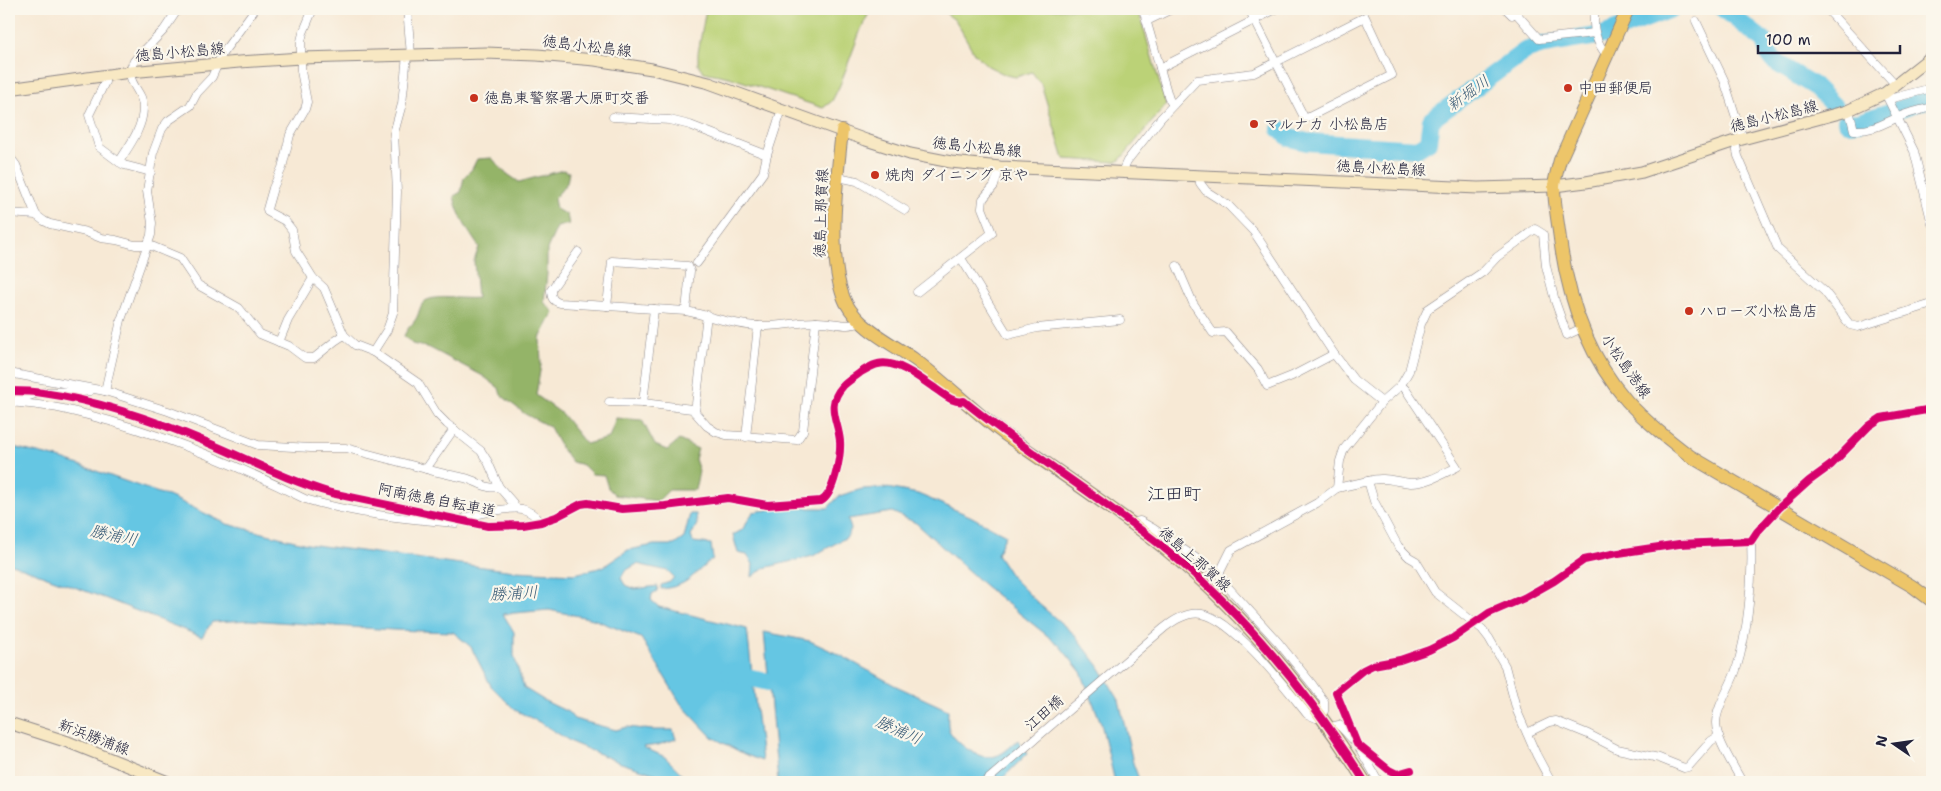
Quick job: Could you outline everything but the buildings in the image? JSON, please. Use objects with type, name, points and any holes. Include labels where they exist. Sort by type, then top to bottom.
[{"type":"main road","name":"小松島港線","points":[[1628,9],[1560,160],[1554,186],[1563,265],[1576,316],[1598,360],[1627,401],[1657,431],[1690,456],[1912,586],[1932,601]]},
{"type":"main road","name":"徳島小松島線","points":[[9,89],[130,72],[219,63],[301,58],[486,53],[537,55],[596,60],[652,69],[708,83],[910,154],[951,162],[1000,167],[1478,188],[1554,186],[1642,172],[1739,140],[1830,117],[1851,118],[1867,103],[1888,98],[1896,84],[1932,56]]},
{"type":"main road","name":"徳島上那賀線","points":[[842,131],[835,255],[837,273],[846,303],[862,322],[915,360],[1002,432],[1098,498],[1198,578],[1233,611],[1291,676],[1330,727],[1365,782]]},
{"type":"main road","name":"新浜勝浦線","points":[[9,723],[68,742],[168,782]]},
{"type":"street","points":[[119,162],[136,135],[143,108],[142,100],[131,81],[130,72],[134,61],[164,30],[178,9]]},
{"type":"street","points":[[102,391],[121,320],[148,245],[152,223],[147,199],[153,153],[162,129],[168,121],[190,106],[197,93],[212,77],[222,54],[255,9]]},
{"type":"street","points":[[313,9],[303,33],[301,58],[306,102],[290,135],[282,168],[273,188],[267,209],[268,212],[285,221],[292,230],[296,251],[314,278],[324,288],[344,335],[355,345],[372,352],[418,383],[437,414],[481,451],[499,487],[515,508]]},
{"type":"street","points":[[372,352],[387,330],[392,313],[396,201],[394,133],[402,104],[409,55],[407,9]]},
{"type":"street","points":[[1143,9],[1169,99],[1173,105]]},
{"type":"street","points":[[1147,22],[1172,9]]},
{"type":"street","points":[[1122,172],[1127,161],[1173,105],[1197,80],[1254,73],[1277,62],[1365,17],[1392,75],[1305,119],[1277,62],[1249,9]]},
{"type":"street","points":[[1160,68],[1276,9]]},
{"type":"street","points":[[1506,9],[1512,15],[1518,10],[1540,39],[1595,33]]},
{"type":"street","points":[[1596,9],[1595,33],[1599,46],[1607,55]]},
{"type":"street","points":[[1827,9],[1896,84]]},
{"type":"street","points":[[1696,21],[1724,80],[1739,140],[1738,156],[1778,249],[1825,292],[1850,325],[1858,327],[1932,304]]},
{"type":"street","points":[[105,76],[105,82],[89,115],[99,148],[124,165],[151,172]]},
{"type":"street","points":[[1932,88],[1888,98],[1914,152],[1932,224]]},
{"type":"street","points":[[1851,118],[1854,130],[1870,130],[1897,116],[1932,107]]},
{"type":"street","points":[[697,263],[763,173],[782,110]]},
{"type":"street","points":[[613,117],[670,120],[690,125],[767,155]]},
{"type":"street","points":[[9,156],[16,165],[36,214],[44,221],[135,246],[148,245],[180,258],[198,285],[239,308],[260,334],[288,346],[309,360],[344,335]]},
{"type":"street","points":[[917,292],[992,234],[982,208],[983,198],[994,186],[1000,167]]},
{"type":"street","points":[[1199,175],[1200,183],[1206,191],[1228,205],[1254,232],[1334,354],[1354,380],[1382,402]]},
{"type":"street","points":[[838,177],[857,181],[904,210]]},
{"type":"street","points":[[9,213],[36,214]]},
{"type":"street","points":[[1337,488],[1340,461],[1344,449],[1382,402],[1401,385],[1409,372],[1421,324],[1428,309],[1483,272],[1497,257],[1535,228],[1543,234],[1546,266],[1555,301],[1567,335],[1582,328]]},
{"type":"street","points":[[578,252],[551,290],[551,297],[555,302],[686,311],[724,321],[758,326],[816,322],[848,326],[862,322]]},
{"type":"street","points":[[961,258],[1008,335],[1037,328],[1120,320]]},
{"type":"street","points":[[607,306],[612,261],[688,266],[690,271],[686,311]]},
{"type":"street","points":[[1177,266],[1193,303],[1213,334],[1226,332],[1258,369],[1267,386],[1292,376],[1334,354]]},
{"type":"street","points":[[279,342],[288,320],[314,278]]},
{"type":"street","points":[[643,403],[654,309]]},
{"type":"street","points":[[695,412],[707,315]]},
{"type":"street","points":[[609,402],[643,403],[687,408],[695,412],[699,418],[716,432],[746,437],[797,440],[803,431],[816,322]]},
{"type":"street","points":[[746,437],[758,326]]},
{"type":"street","points":[[9,373],[102,391],[168,411],[235,438],[258,445],[346,448],[446,475],[464,478],[492,488],[499,487]]},
{"type":"street","points":[[1219,574],[1231,550],[1317,503],[1337,488],[1377,478],[1409,483],[1427,481],[1457,466],[1401,385]]},
{"type":"street","points":[[10,401],[42,392],[102,391]]},
{"type":"street","points":[[10,401],[62,408],[117,422],[214,459],[305,499],[336,507],[392,517],[456,523],[458,520],[515,508],[533,513],[541,522]]},
{"type":"street","points":[[1742,782],[1719,736],[1716,724],[1717,714],[1732,683],[1743,640],[1752,565],[1751,541],[1779,508],[1809,481],[1831,465],[1869,426],[1881,418],[1932,409]]},
{"type":"street","points":[[426,469],[454,429]]},
{"type":"street","points":[[1368,481],[1374,502],[1398,546],[1416,561],[1435,592],[1482,628],[1506,666],[1517,711],[1551,782]]},
{"type":"street","points":[[1131,523],[1140,521],[1154,529],[1219,574],[1227,586],[1278,642],[1312,684],[1324,701],[1322,716]]},
{"type":"street","points":[[1378,782],[1357,744],[1336,692],[1363,670],[1373,664],[1400,660],[1429,650],[1452,638],[1474,622],[1502,606],[1524,598],[1554,581],[1584,560],[1680,544],[1751,541]]},
{"type":"street","name":"江田橋","points":[[985,782],[1174,620],[1192,614],[1200,613],[1210,616],[1225,626],[1250,649],[1307,714],[1316,718],[1322,716]]},
{"type":"street","points":[[1527,733],[1556,721],[1588,734],[1616,749],[1659,758],[1684,768],[1688,767],[1711,741],[1719,736]]},
{"type":"street","points":[[1330,727],[1339,724],[1357,744],[1396,774],[1411,770]]},
{"type":"green space","points":[[706,9],[871,9],[861,29],[840,85],[832,101],[823,108],[729,77],[704,72],[698,65],[698,53]]},
{"type":"green space","points":[[929,9],[1138,9],[1166,105],[1120,160],[1115,162],[1064,159],[1041,84],[1032,72],[1016,77],[1006,75],[988,66],[974,53],[956,21],[943,11]]},
{"type":"green space","points":[[492,158],[503,171],[519,182],[563,170],[569,172],[567,183],[554,199],[556,209],[567,215],[569,224],[557,227],[547,249],[544,302],[554,312],[540,338],[541,365],[536,395],[561,413],[586,444],[609,438],[616,418],[642,420],[655,445],[667,450],[679,440],[698,449],[695,459],[699,471],[695,490],[669,490],[658,501],[615,495],[608,488],[604,475],[592,474],[583,465],[572,462],[561,448],[550,427],[525,414],[501,395],[499,388],[483,376],[430,348],[412,344],[404,336],[417,317],[422,304],[427,300],[433,298],[477,298],[474,261],[479,247],[461,217],[454,196],[461,192],[464,177],[472,169],[477,159]]},
{"type":"water","points":[[9,446],[62,459],[173,498],[227,524],[307,544],[514,571],[575,574],[603,567],[628,550],[654,545],[674,545],[684,538],[690,514],[696,514],[697,524],[691,536],[693,542],[711,544],[713,559],[685,582],[671,587],[661,589],[661,585],[670,582],[674,577],[668,571],[637,564],[625,571],[621,578],[625,585],[635,589],[658,586],[657,591],[652,594],[651,600],[659,607],[747,629],[762,761],[712,737],[681,704],[641,638],[593,619],[549,610],[503,614],[514,632],[514,656],[524,688],[568,712],[574,719],[616,730],[627,727],[673,730],[676,739],[658,745],[643,747],[665,757],[690,782],[672,782],[665,777],[621,763],[573,743],[541,723],[515,710],[491,686],[471,647],[453,632],[393,630],[250,620],[212,622],[202,637],[9,563]]},
{"type":"water","points":[[887,488],[918,494],[970,516],[1006,535],[997,554],[1012,577],[1040,605],[1074,634],[1098,665],[1119,700],[1133,763],[1140,782],[1115,782],[1101,723],[1081,672],[1059,645],[984,585],[916,523],[892,512],[848,519],[851,529],[847,537],[813,556],[764,568],[752,577],[753,564],[747,555],[738,553],[733,535],[742,530],[753,512],[780,508],[828,508],[839,496],[862,489]]},
{"type":"water","points":[[764,632],[810,641],[842,656],[894,685],[948,710],[949,730],[952,735],[967,749],[979,755],[991,757],[999,755],[1018,740],[1027,754],[1002,779],[1004,782],[778,782]]},
{"type":"waterway","name":"新堀川","points":[[1280,129],[1290,138],[1307,142],[1417,149],[1428,142],[1431,120],[1525,51],[1543,45],[1603,35],[1671,9]]},
{"type":"waterway","name":"新堀川","points":[[1723,9],[1763,40],[1775,62],[1814,86],[1834,106]]},
{"type":"waterway","name":"新堀川","points":[[1846,121],[1848,123],[1859,122],[1932,98]]},
{"type":"waterway","name":"勝浦川","points":[[730,673],[790,687]]},
{"type":"cycle path","name":"阿南徳島自転車道","points":[[9,391],[35,392],[65,397],[128,413],[191,436],[286,477],[331,493],[488,526],[523,525],[556,517],[581,504],[588,503],[622,509],[728,498],[767,505],[821,501],[830,491],[836,474],[839,455],[840,441],[834,413],[835,400],[838,393],[847,382],[872,366],[886,363],[894,365],[911,372],[945,396],[957,401],[964,401],[1013,439],[1138,528],[1193,572],[1274,656],[1322,717],[1365,782]]},
{"type":"cycle path","points":[[1411,770],[1397,774],[1389,770],[1357,744],[1336,692],[1363,670],[1373,665],[1400,660],[1429,650],[1453,638],[1489,613],[1524,598],[1554,581],[1584,560],[1679,544],[1751,541],[1779,508],[1809,481],[1831,465],[1869,426],[1881,418],[1932,409]]},
{"type":"place","name":"中田郵便局","points":[[1568,88]]},
{"type":"place","name":"徳島東警察署大原町交番","points":[[474,98]]},
{"type":"place","name":"マルナカ 小松島店","points":[[1254,124]]},
{"type":"place","name":"焼肉 ダイニング 京や","points":[[875,175]]},
{"type":"place","name":"ハローズ小松島店","points":[[1689,311]]},
{"type":"district","name":"江田町","points":[[1174,494]]}]
